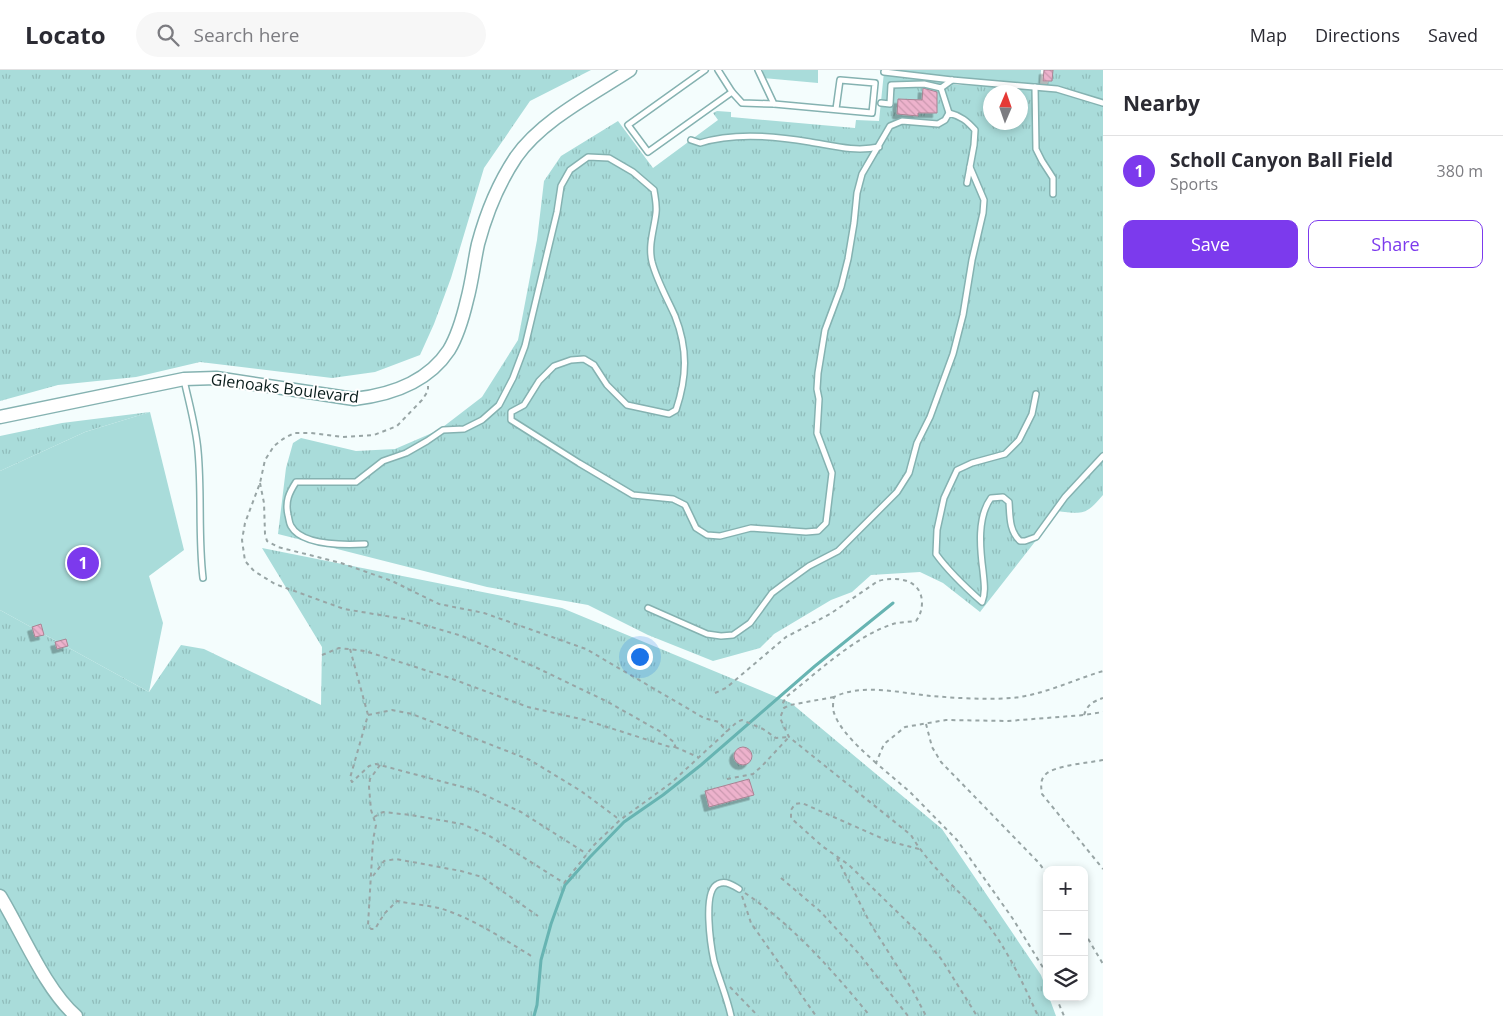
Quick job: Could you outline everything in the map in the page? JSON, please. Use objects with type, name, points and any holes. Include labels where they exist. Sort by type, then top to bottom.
[{"type":"street","name":"Glenoaks Boulevard","points":[[0,417],[184,380],[216,378],[354,399],[375,397],[398,390],[420,378],[437,364],[449,349],[458,330],[468,298],[478,244],[490,205],[516,157],[531,139],[553,120],[630,70]]},
{"type":"street","points":[[0,896],[50,985],[68,1009],[76,1016]]},
{"type":"lane","points":[[705,70],[628,125],[648,152],[732,92]]},
{"type":"lane","points":[[718,70],[732,92],[742,103],[872,113],[875,83],[840,80],[836,109]]},
{"type":"lane","points":[[758,70],[774,104]]},
{"type":"lane","points":[[884,72],[1057,89],[1103,103]]},
{"type":"lane","points":[[880,104],[890,104],[891,85],[924,84],[941,88],[952,80]]},
{"type":"lane","points":[[1034,87],[1036,149],[1054,178],[1053,194]]},
{"type":"lane","points":[[365,544],[345,545],[312,541],[297,534],[291,526],[287,512],[288,495],[296,482],[356,482],[384,461],[406,453],[443,430],[464,429],[482,420],[499,405],[513,378],[525,346],[557,212],[561,186],[570,170],[588,157],[609,158],[633,172],[654,190],[656,211],[650,245],[652,262],[675,318],[684,348],[686,368],[676,410],[669,414],[627,406],[607,384],[594,365],[584,359],[571,360],[554,366],[539,380],[524,404],[511,412],[511,420],[633,495],[673,499],[685,505],[696,528],[707,535],[720,536],[751,528],[806,532],[818,531],[826,523],[832,472],[817,433],[818,372],[825,330],[841,287],[848,260],[857,193],[862,174],[890,126],[902,121],[938,124],[945,120],[949,113],[941,88]]},
{"type":"lane","points":[[949,113],[966,120],[975,130],[967,183]]},
{"type":"lane","points":[[692,140],[700,143],[712,139],[776,138],[864,150],[879,147]]},
{"type":"lane","points":[[648,608],[707,634],[733,635],[750,623],[772,593],[809,566],[838,551],[897,492],[909,473],[917,443],[930,417],[952,354],[962,314],[972,260],[984,213],[984,200],[970,167]]},
{"type":"lane","points":[[184,380],[198,451],[201,499],[200,550],[203,578]]},
{"type":"lane","points":[[1036,394],[1032,414],[1019,440],[1005,454],[972,463],[956,470],[944,498],[937,530],[936,554],[950,572],[982,602],[985,596],[981,522],[986,504],[991,498],[1003,497],[1009,502],[1014,536],[1020,541],[1025,542],[1036,537],[1065,497],[1103,456]]},
{"type":"lane","points":[[731,1016],[714,959],[711,938],[710,897],[713,887],[719,883],[729,883],[739,889]]},
{"type":"path","points":[[429,370],[428,391],[397,426],[374,435],[343,437],[294,433],[274,446],[265,460],[260,483],[245,523],[242,540],[245,561],[254,571],[275,584],[344,609],[404,619],[462,636],[533,666],[608,702],[661,732],[675,743],[675,747]]},
{"type":"path","points":[[260,483],[264,503],[264,534],[267,541],[278,547],[341,563],[392,581],[438,604],[484,613],[586,650],[704,718],[719,722],[727,732]]},
{"type":"path","points":[[715,693],[726,688],[786,637],[830,614],[878,581],[886,579],[900,580],[912,583],[919,588],[922,596],[922,606],[920,616],[916,621],[896,623],[862,638],[786,697],[780,718],[788,737],[911,835],[919,849],[980,916],[998,939],[1015,966],[1038,1016]]},
{"type":"path","points":[[322,654],[339,648],[365,651],[447,677],[528,707],[585,720],[675,747],[699,758]]},
{"type":"path","points":[[350,650],[368,715],[350,778],[352,782],[369,766],[376,764],[474,790],[521,812],[587,854]]},
{"type":"path","points":[[784,708],[790,705],[834,697],[844,692],[867,690],[935,696],[1011,698],[1037,694],[1103,671]]},
{"type":"path","points":[[834,697],[833,710],[840,725],[856,744],[910,792],[957,840],[1013,920],[1043,968]]},
{"type":"path","points":[[1084,715],[1092,702],[1103,698]]},
{"type":"path","points":[[368,715],[392,710],[412,714],[530,760],[581,791],[620,820]]},
{"type":"path","points":[[876,763],[884,744],[906,727],[946,720],[1008,721],[1103,712]]},
{"type":"path","points":[[374,817],[383,812],[462,824],[488,835],[564,883],[587,854],[620,820],[671,783],[737,722],[742,720],[747,722],[763,729],[776,738],[788,737]]},
{"type":"path","points":[[926,723],[932,748],[941,762],[1043,868]]},
{"type":"path","points":[[727,779],[753,774],[788,737]]},
{"type":"path","points":[[1103,760],[1051,770],[1043,776],[1040,785],[1042,794],[1103,869]]},
{"type":"path","points":[[380,765],[370,778],[371,810],[376,825],[373,840],[368,925],[370,929],[375,929],[384,914],[397,901],[439,908],[488,929],[532,957]]},
{"type":"path","points":[[919,849],[888,841],[802,804],[795,804],[790,810],[792,818],[849,865],[925,939],[942,960],[977,1016]]},
{"type":"path","points":[[836,856],[870,923],[913,990],[926,1016]]},
{"type":"path","points":[[371,878],[384,861],[396,859],[460,871],[482,877],[538,916]]},
{"type":"path","points":[[781,878],[821,912],[860,955],[908,1016]]},
{"type":"path","points":[[739,889],[751,923],[816,1016]]},
{"type":"path","points":[[739,889],[775,915],[828,966],[870,1016]]},
{"type":"path","points":[[1088,939],[1103,964]]},
{"type":"path","points":[[719,977],[758,1016]]},
{"type":"path","points":[[1058,1001],[1064,1016]]},
{"type":"green space","points":[[0,70],[591,70],[530,101],[484,168],[451,278],[420,355],[375,372],[332,378],[200,362],[136,377],[58,385],[0,401]]},
{"type":"green space","points":[[763,70],[818,70],[818,83],[763,78]]},
{"type":"green space","points":[[878,70],[1041,70],[1040,85]]},
{"type":"green space","points":[[1052,70],[1103,70],[1103,495],[1092,507],[1083,512],[1056,511],[1034,543],[980,612],[943,583],[920,572],[871,575],[852,592],[831,600],[774,634],[760,648],[713,661],[648,635],[588,605],[487,587],[278,534],[286,468],[293,443],[301,438],[356,451],[395,449],[439,430],[482,397],[518,340],[537,240],[544,181],[561,156],[618,121],[653,168],[718,120],[713,113],[717,111],[731,112],[731,117],[855,128],[856,120],[879,121],[884,72],[958,85],[983,86],[983,130],[1028,130],[1028,89],[1045,91]]},
{"type":"green space","points":[[150,412],[85,432],[0,471],[0,436],[62,423]]},
{"type":"green space","points":[[150,412],[184,550],[149,576],[163,623],[149,692],[0,610],[0,471],[85,432]]},
{"type":"green space","points":[[262,548],[562,608],[791,703],[942,829],[1041,975],[1043,980],[1043,1001],[1050,1001],[1056,1016],[0,1016],[0,610],[149,692],[181,645],[204,649],[321,705],[322,647]]},
{"type":"building","points":[[1044,70],[1053,70],[1052,81],[1043,81]]},
{"type":"building","points":[[923,88],[937,92],[937,113],[918,113],[918,116],[897,114],[898,99],[922,100]]},
{"type":"building","points":[[41,624],[44,635],[35,637],[32,627]]},
{"type":"building","points":[[66,639],[68,646],[57,649],[55,642]]},
{"type":"building","points":[[743,747],[751,752],[752,756],[747,764],[743,765],[735,760],[734,756],[739,748]]},
{"type":"building","points":[[749,779],[754,795],[709,807],[705,791]]},
{"type":"waterway","points":[[534,1016],[537,1005],[541,960],[565,885],[624,822],[663,795],[701,765],[815,666],[893,603]]},
{"type":"place","name":"Scholl Canyon Ball Field","points":[[83,563]]}]
